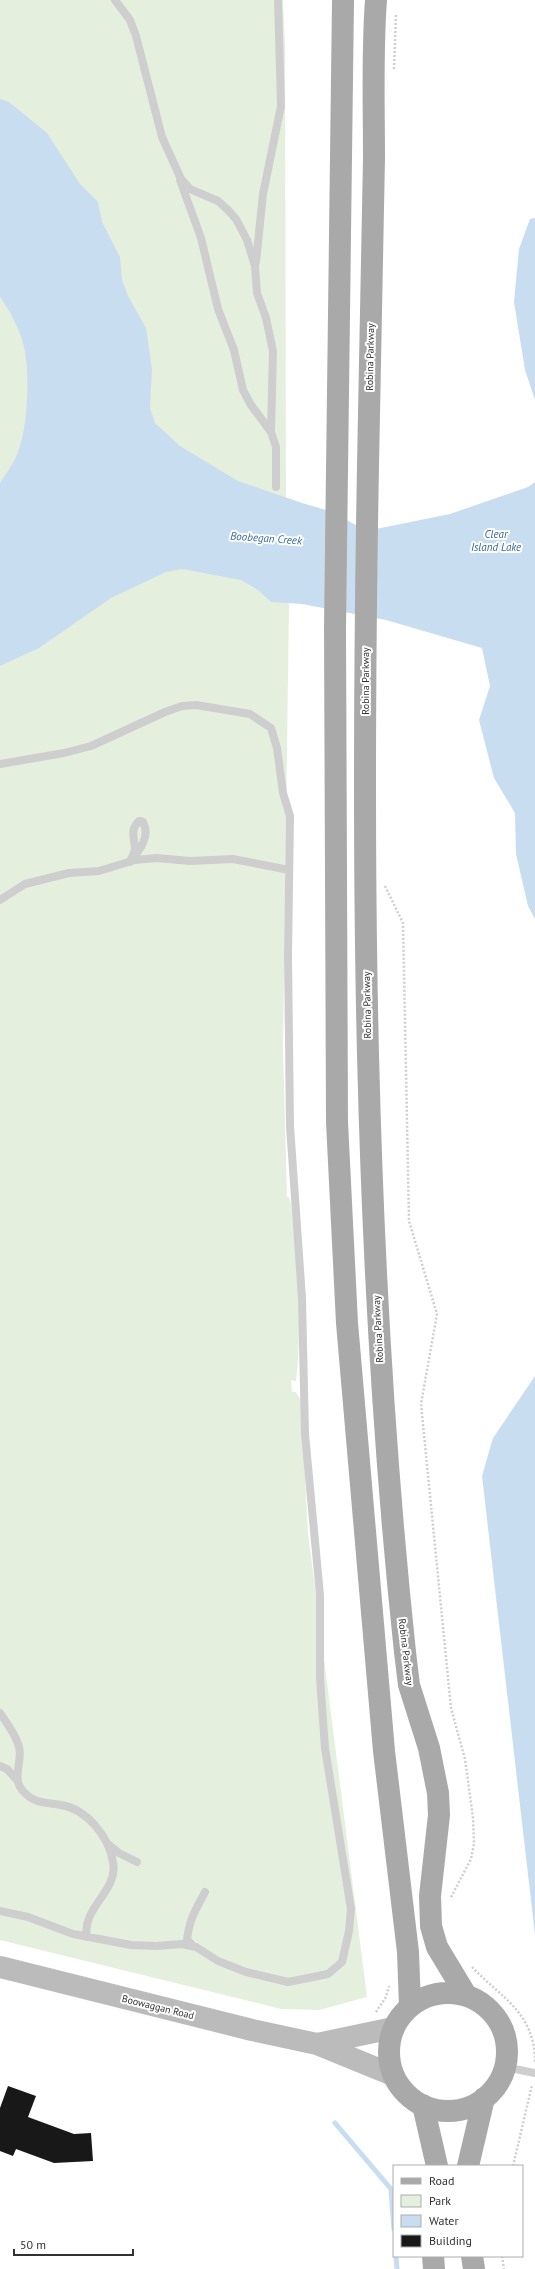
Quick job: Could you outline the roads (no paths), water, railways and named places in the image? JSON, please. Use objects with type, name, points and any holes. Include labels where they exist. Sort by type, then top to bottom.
[{"type":"main road","points":[[343,0],[338,499],[335,628],[337,1122],[347,1323],[384,1751],[408,1952],[410,2006]]},
{"type":"main road","name":"Robina Parkway","points":[[376,0],[373,37],[374,151],[365,636],[366,973],[369,1136],[384,1425],[393,1540],[410,1685],[429,1748],[438,1794],[439,1815],[430,1902],[431,1926],[440,1952],[466,1995]]},
{"type":"main road","name":"Boowaggan Road","points":[[0,1967],[252,2030],[317,2044],[393,2074]]},
{"type":"main road","points":[[446,1992],[466,1995],[482,2003],[498,2021],[504,2032],[507,2049],[505,2067],[497,2084],[484,2098],[470,2106],[455,2110],[438,2110],[423,2105],[410,2097],[400,2087],[393,2074],[389,2051],[393,2028],[400,2016],[410,2006],[427,1996],[446,1992]]},
{"type":"main road","name":"Boowaggan Road","points":[[317,2044],[393,2028]]},
{"type":"main road","points":[[468,2165],[484,2098]]},
{"type":"main road","points":[[423,2105],[437,2165]]},
{"type":"main road","points":[[432,2257],[434,2269]]},
{"type":"main road","points":[[472,2257],[474,2269]]},
{"type":"lane","points":[[115,0],[130,20],[136,36],[153,106],[173,165],[201,238],[218,309],[234,350],[243,390],[251,405],[271,432],[276,447],[276,487]]},
{"type":"lane","points":[[271,432],[273,351],[266,318],[257,293],[255,267],[263,194],[281,106],[278,0]]},
{"type":"lane","points":[[173,165],[181,179],[190,189],[218,201],[236,219],[247,240],[255,267]]},
{"type":"lane","points":[[0,764],[45,757],[91,746],[165,712],[182,706],[216,707],[250,714],[271,728],[277,748],[283,793],[290,816],[288,969],[290,1126],[302,1298],[305,1434],[320,1595],[320,1678],[325,1748],[351,1909],[349,1932],[342,1962],[328,1974],[288,1982],[271,1979],[218,1961],[184,1941],[156,1946],[131,1945],[68,1932],[28,1917],[0,1911]]},
{"type":"lane","points":[[0,900],[25,884],[69,873],[99,872],[130,862],[157,858],[190,861],[233,859],[289,870]]},
{"type":"lane","points":[[0,1713],[20,1748],[17,1780]]},
{"type":"lane","points":[[2,1766],[15,1764],[19,1758]]},
{"type":"lane","points":[[2,1766],[15,1775],[22,1790],[31,1799],[46,1804],[61,1804],[80,1811],[94,1825],[108,1843],[119,1853],[137,1862]]},
{"type":"lane","points":[[68,1932],[77,1933],[83,1930],[113,1878],[114,1863],[108,1843]]},
{"type":"lane","points":[[184,1941],[192,1915],[205,1892]]},
{"type":"lane","points":[[87,1936],[88,1923]]},
{"type":"lane","points":[[505,2067],[535,2073]]},
{"type":"water","points":[[0,99],[9,102],[47,133],[80,184],[98,202],[102,222],[120,257],[122,280],[128,296],[146,328],[152,369],[150,408],[155,423],[180,446],[238,481],[333,512],[366,531],[450,514],[528,487],[535,482],[535,919],[528,906],[516,854],[515,813],[494,778],[479,720],[490,686],[482,648],[386,620],[302,604],[271,602],[258,590],[241,580],[182,569],[166,572],[111,598],[39,648],[0,666],[0,483],[13,462],[23,435],[27,402],[27,369],[23,343],[19,331],[0,297]]},
{"type":"water","points":[[535,218],[535,400],[525,370],[514,302],[519,249],[530,219]]},
{"type":"water","points":[[535,1376],[535,1935],[482,1476],[493,1438]]},
{"type":"waterway","points":[[335,2123],[391,2189],[393,2216]]},
{"type":"waterway","points":[[396,2257],[397,2269]]},
{"type":"water label","name":"Boobegan Creek","points":[[266,538]]},
{"type":"water label","name":"Clear Island Lake","points":[[496,540]]}]
